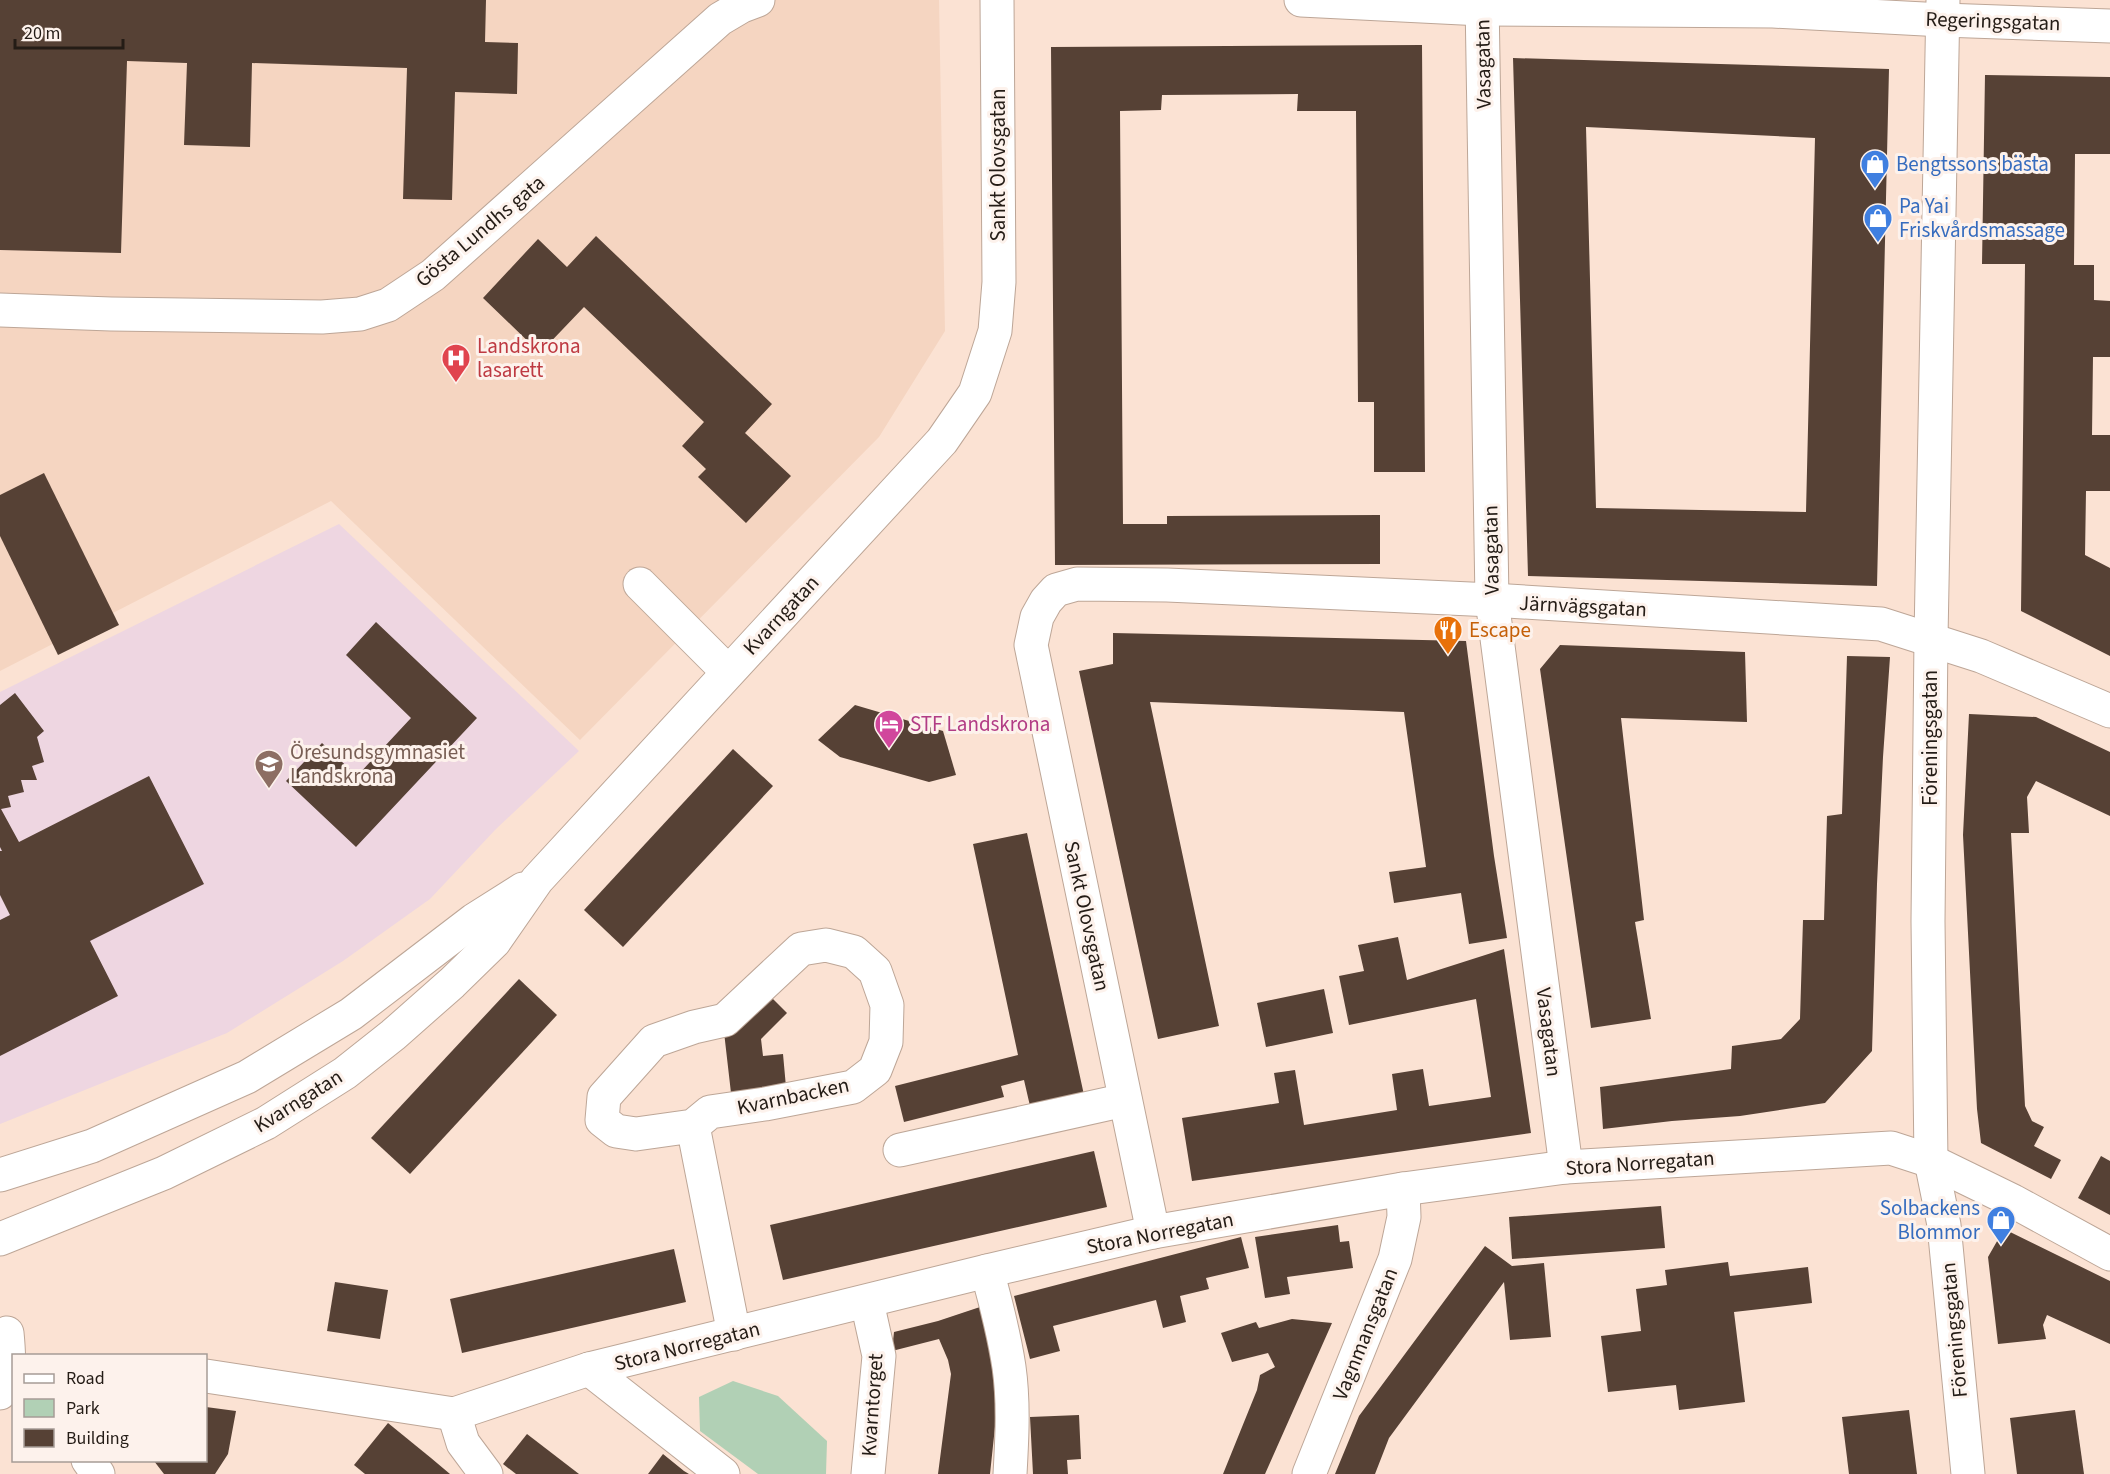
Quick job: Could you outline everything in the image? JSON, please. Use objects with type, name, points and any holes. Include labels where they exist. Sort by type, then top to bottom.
[{"type":"street","name":"Gösta Lundhs gata","points":[[0,310],[322,317],[360,314],[388,305],[433,275],[720,19],[758,0]]},
{"type":"street","name":"Sankt Olovsgatan","points":[[995,331],[999,282],[997,0]]},
{"type":"street","name":"Regeringsgatan","points":[[1301,0],[1773,11],[1943,10],[2110,26]]},
{"type":"street","name":"Vasagatan","points":[[1482,4],[1492,600],[1566,1167]]},
{"type":"street","name":"Föreningsgatan","points":[[1943,10],[1930,638],[1928,921],[1931,1161],[1944,1225],[1968,1474]]},
{"type":"street","name":"Kvarngatan","points":[[0,1239],[164,1173],[266,1123],[345,1072],[402,1028],[494,942],[537,880],[942,441],[975,393],[995,331]]},
{"type":"street","points":[[640,584],[728,672]]},
{"type":"street","name":"Järnvägsgatan","points":[[1046,601],[1056,590],[1077,584],[1179,585],[1492,600],[1881,624],[1981,656],[2110,711]]},
{"type":"street","name":"Sankt Olovsgatan","points":[[1046,601],[1037,617],[1031,645],[1152,1232]]},
{"type":"street","name":"Kvarngatan","points":[[0,1175],[92,1146],[247,1077],[351,1014],[474,920],[537,880]]},
{"type":"street","name":"Kvarnbacken","points":[[826,945],[854,952],[875,971],[887,1005],[886,1042],[875,1070],[853,1088],[710,1112],[693,1126],[636,1134],[616,1131],[602,1119],[604,1097],[654,1041],[694,1027],[725,1020],[801,949],[826,945]]},
{"type":"street","points":[[900,1150],[1125,1100]]},
{"type":"street","points":[[693,1126],[734,1334]]},
{"type":"street","name":"Stora Norregatan","points":[[207,1376],[454,1414],[589,1370],[1152,1232],[1403,1189],[1566,1167],[1891,1148],[1931,1161],[2013,1201],[2110,1254]]},
{"type":"street","name":"Vagnmansgatan","points":[[1309,1474],[1395,1258],[1404,1217],[1403,1189]]},
{"type":"street","points":[[987,1271],[1010,1368],[1012,1431],[1010,1474]]},
{"type":"street","name":"Kvarntorget","points":[[867,1302],[879,1356],[868,1474]]},
{"type":"street","points":[[0,1393],[10,1360],[9,1336]]},
{"type":"street","points":[[589,1370],[723,1474]]},
{"type":"street","points":[[454,1414],[463,1443],[486,1474]]},
{"type":"street","points":[[89,1462],[98,1474]]},
{"type":"shaded area","name":"Landskrona lasarett","points":[[0,0],[939,0],[945,331],[879,437],[580,740],[331,501],[0,671]]},
{"type":"shaded area","name":"Öresundsgymnasiet Landskrona","points":[[339,524],[579,751],[496,829],[430,899],[343,961],[227,1033],[0,1124],[0,692]]},
{"type":"green space","points":[[733,1381],[778,1396],[827,1441],[826,1474],[758,1474],[700,1431],[699,1397]]},
{"type":"building","points":[[0,0],[486,0],[485,42],[518,43],[517,94],[455,92],[452,200],[403,199],[407,68],[252,63],[250,147],[184,145],[187,63],[127,61],[121,253],[0,250]]},
{"type":"building","points":[[1422,45],[1425,472],[1374,472],[1374,402],[1358,402],[1356,111],[1297,111],[1298,94],[1162,95],[1161,110],[1120,111],[1123,524],[1167,524],[1167,516],[1380,515],[1380,564],[1055,565],[1051,47]]},
{"type":"building","points":[[1513,58],[1889,69],[1877,586],[1528,576]],"holes":[[[1586,127],[1815,138],[1806,512],[1596,508]]]},
{"type":"building","points":[[1985,75],[2110,77],[2110,154],[2075,154],[2074,265],[2094,265],[2094,300],[2110,301],[2110,357],[2093,357],[2092,435],[2110,435],[2110,491],[2086,491],[2085,555],[2110,568],[2110,656],[2021,611],[2025,264],[1982,264]]},
{"type":"building","points":[[596,236],[772,404],[745,433],[791,476],[746,523],[698,477],[706,469],[682,446],[704,422],[584,307],[540,353],[483,298],[538,239],[567,267]]},
{"type":"building","points":[[44,473],[119,625],[58,655],[0,536],[0,495]]},
{"type":"building","points":[[376,622],[477,718],[356,847],[286,781],[322,743],[357,776],[411,718],[346,655]]},
{"type":"building","points":[[1113,633],[1466,641],[1507,938],[1469,944],[1461,893],[1394,903],[1389,872],[1426,867],[1404,712],[1150,702],[1219,1026],[1158,1039],[1079,671],[1113,664]]},
{"type":"building","points":[[1560,645],[1745,652],[1747,722],[1621,718],[1644,920],[1635,922],[1651,1019],[1591,1028],[1540,669]]},
{"type":"building","points":[[1847,656],[1890,657],[1877,884],[1872,1051],[1825,1103],[1740,1116],[1603,1129],[1600,1087],[1731,1069],[1732,1046],[1781,1039],[1800,1019],[1803,920],[1824,920],[1827,816],[1842,814]]},
{"type":"building","points":[[15,693],[44,731],[37,737],[44,762],[32,766],[37,780],[21,780],[24,792],[8,796],[11,807],[1,809],[19,842],[149,776],[204,884],[90,941],[118,996],[0,1056],[0,920],[10,915],[0,895],[0,851],[2,851],[0,847],[0,705]]},
{"type":"building","name":"STF Landskrona","points":[[855,705],[943,731],[956,775],[929,782],[840,757],[818,740]]},
{"type":"building","points":[[1969,714],[2036,717],[2110,752],[2110,816],[2036,781],[2027,797],[2029,833],[2011,833],[2025,1106],[2032,1121],[2044,1127],[2034,1146],[2061,1160],[2051,1179],[1981,1143],[1977,1109],[1963,835]]},
{"type":"building","points":[[733,749],[773,786],[623,947],[584,910]]},
{"type":"building","points":[[1027,833],[1084,1095],[1030,1106],[1024,1080],[1001,1086],[1004,1097],[904,1122],[895,1086],[1018,1055],[973,844]]},
{"type":"building","points":[[1398,937],[1407,980],[1504,949],[1531,1133],[1192,1181],[1182,1118],[1279,1103],[1274,1073],[1295,1070],[1304,1125],[1397,1110],[1392,1074],[1423,1069],[1429,1106],[1491,1097],[1476,999],[1349,1025],[1339,976],[1364,971],[1358,945]]},
{"type":"building","points":[[519,979],[557,1015],[410,1174],[371,1138]]},
{"type":"building","points":[[1324,989],[1333,1033],[1266,1047],[1257,1003]]},
{"type":"building","points":[[768,994],[787,1013],[761,1039],[763,1056],[783,1054],[786,1087],[731,1093],[724,1032]]},
{"type":"building","points":[[1094,1151],[1107,1207],[783,1280],[770,1225]]},
{"type":"building","points":[[2101,1156],[2110,1161],[2110,1215],[2078,1198]]},
{"type":"building","points":[[1661,1206],[1665,1248],[1512,1259],[1509,1217]]},
{"type":"building","points":[[1338,1225],[1340,1242],[1349,1241],[1353,1268],[1287,1277],[1290,1294],[1265,1298],[1255,1237]]},
{"type":"building","points":[[2004,1229],[2110,1281],[2110,1344],[2047,1315],[2043,1325],[2046,1339],[1998,1344],[1988,1257]]},
{"type":"building","points":[[1241,1237],[1249,1268],[1206,1278],[1209,1289],[1180,1296],[1186,1322],[1163,1328],[1156,1300],[1053,1326],[1060,1351],[1030,1359],[1014,1296]]},
{"type":"building","points":[[1485,1246],[1512,1266],[1544,1263],[1551,1337],[1510,1340],[1504,1282],[1389,1438],[1375,1474],[1335,1474],[1359,1416]]},
{"type":"building","points":[[674,1249],[686,1302],[462,1353],[450,1299]]},
{"type":"building","points":[[1728,1262],[1730,1276],[1808,1267],[1812,1303],[1734,1312],[1745,1402],[1679,1410],[1676,1385],[1608,1392],[1601,1336],[1641,1331],[1636,1289],[1667,1285],[1665,1270]]},
{"type":"building","points":[[335,1282],[388,1290],[380,1339],[327,1331]]},
{"type":"building","points":[[980,1307],[993,1364],[997,1408],[990,1474],[938,1474],[951,1374],[948,1360],[939,1339],[892,1351],[894,1332]]},
{"type":"building","points":[[1292,1319],[1332,1323],[1265,1474],[1223,1474],[1257,1390],[1260,1375],[1275,1367],[1268,1353],[1232,1362],[1221,1333],[1256,1322],[1259,1328]]},
{"type":"building","points":[[207,1407],[236,1411],[228,1454],[215,1474],[164,1474],[155,1462],[207,1462]]},
{"type":"building","points":[[1909,1410],[1917,1474],[1849,1474],[1842,1417]]},
{"type":"building","points":[[2075,1410],[2084,1474],[2017,1474],[2010,1418]]},
{"type":"building","points":[[1079,1415],[1081,1459],[1067,1460],[1068,1474],[1033,1474],[1030,1417]]},
{"type":"building","points":[[388,1423],[450,1474],[365,1474],[354,1465]]},
{"type":"building","points":[[527,1434],[579,1474],[516,1474],[503,1464]]},
{"type":"building","points":[[663,1454],[684,1471],[689,1474],[648,1474]]},
{"type":"place","name":"Bengtssons bästa","points":[[1875,190]]},
{"type":"place","name":"Pa Yai Friskvårdsmassage","points":[[1878,244]]},
{"type":"place","name":"Landskrona lasarett","points":[[456,384]]},
{"type":"place","name":"Escape","points":[[1448,656]]},
{"type":"place","name":"STF Landskrona","points":[[889,750]]},
{"type":"place","name":"Öresundsgymnasiet Landskrona","points":[[269,790]]},
{"type":"place","name":"Solbackens Blommor","points":[[2001,1246]]}]
